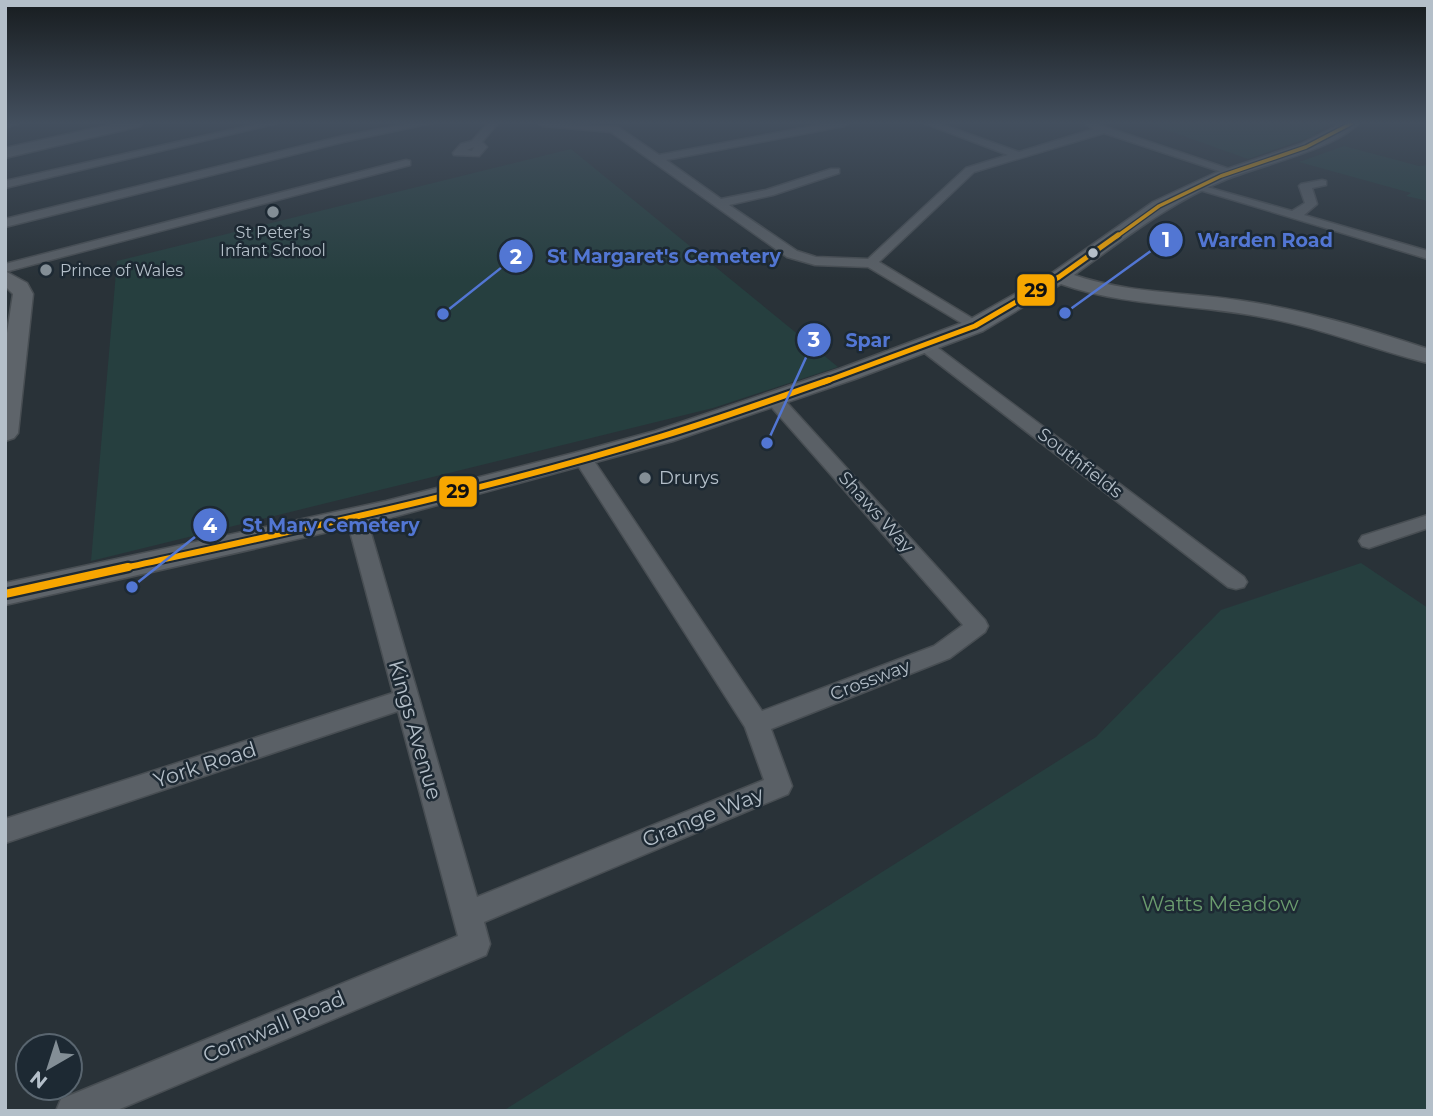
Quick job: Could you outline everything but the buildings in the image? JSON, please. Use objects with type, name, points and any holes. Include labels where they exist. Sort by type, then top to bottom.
[{"type":"main road","points":[[5,594],[356,516],[664,436],[975,326],[1052,282],[1150,212],[1225,175]]},
{"type":"main road","points":[[5,277],[19,286],[23,294],[5,433]]},
{"type":"main road","points":[[1052,282],[1113,299],[1209,303],[1280,314],[1338,327],[1428,356]]},
{"type":"street","points":[[5,185],[48,175]]},
{"type":"street","points":[[5,223],[200,175]]},
{"type":"street","points":[[5,268],[360,175]]},
{"type":"street","points":[[679,175],[792,254],[818,261],[871,263],[975,326]]},
{"type":"street","points":[[719,203],[769,193],[823,175]]},
{"type":"street","points":[[871,263],[965,175]]},
{"type":"street","points":[[1295,215],[1311,204],[1305,186],[1322,183]]},
{"type":"street","points":[[1196,187],[1428,255]]},
{"type":"street","name":"Southfields","points":[[925,345],[1236,582]]},
{"type":"street","name":"Shaws Way","points":[[773,398],[977,626]]},
{"type":"street","name":"Grange Way","points":[[471,929],[779,786],[758,724],[583,459]]},
{"type":"street","name":"Kings Avenue","points":[[356,516],[471,929]]},
{"type":"street","points":[[1369,541],[1428,521]]},
{"type":"street","name":"Crossway","points":[[758,724],[942,652],[977,626]]},
{"type":"street","name":"York Road","points":[[5,831],[405,699]]},
{"type":"street","name":"Cornwall Road","points":[[73,1111],[471,929]]},
{"type":"green space","points":[[465,175],[603,175],[838,367],[713,408],[91,561],[117,261]]},
{"type":"green space","points":[[1346,175],[1428,175],[1428,201],[1406,196],[1411,193]]},
{"type":"green space","name":"Watts Meadow","points":[[1361,563],[1428,608],[1428,1111],[503,1111],[1096,737],[1221,610]]},
{"type":"transit line","name":"29","points":[[5,594],[386,510],[583,459],[664,436],[847,374],[975,326],[1059,277],[1159,206],[1224,175]]},
{"type":"place","name":"St Peter's Infant School","points":[[273,212]]},
{"type":"place","name":"Prince of Wales","points":[[46,270]]},
{"type":"place","name":"Warden Road","points":[[1065,313]]},
{"type":"place","name":"St Margaret's Cemetery","points":[[443,314]]},
{"type":"place","name":"Spar","points":[[767,443]]},
{"type":"place","name":"Drurys","points":[[645,478]]},
{"type":"place","name":"St Mary Cemetery","points":[[132,587]]}]
